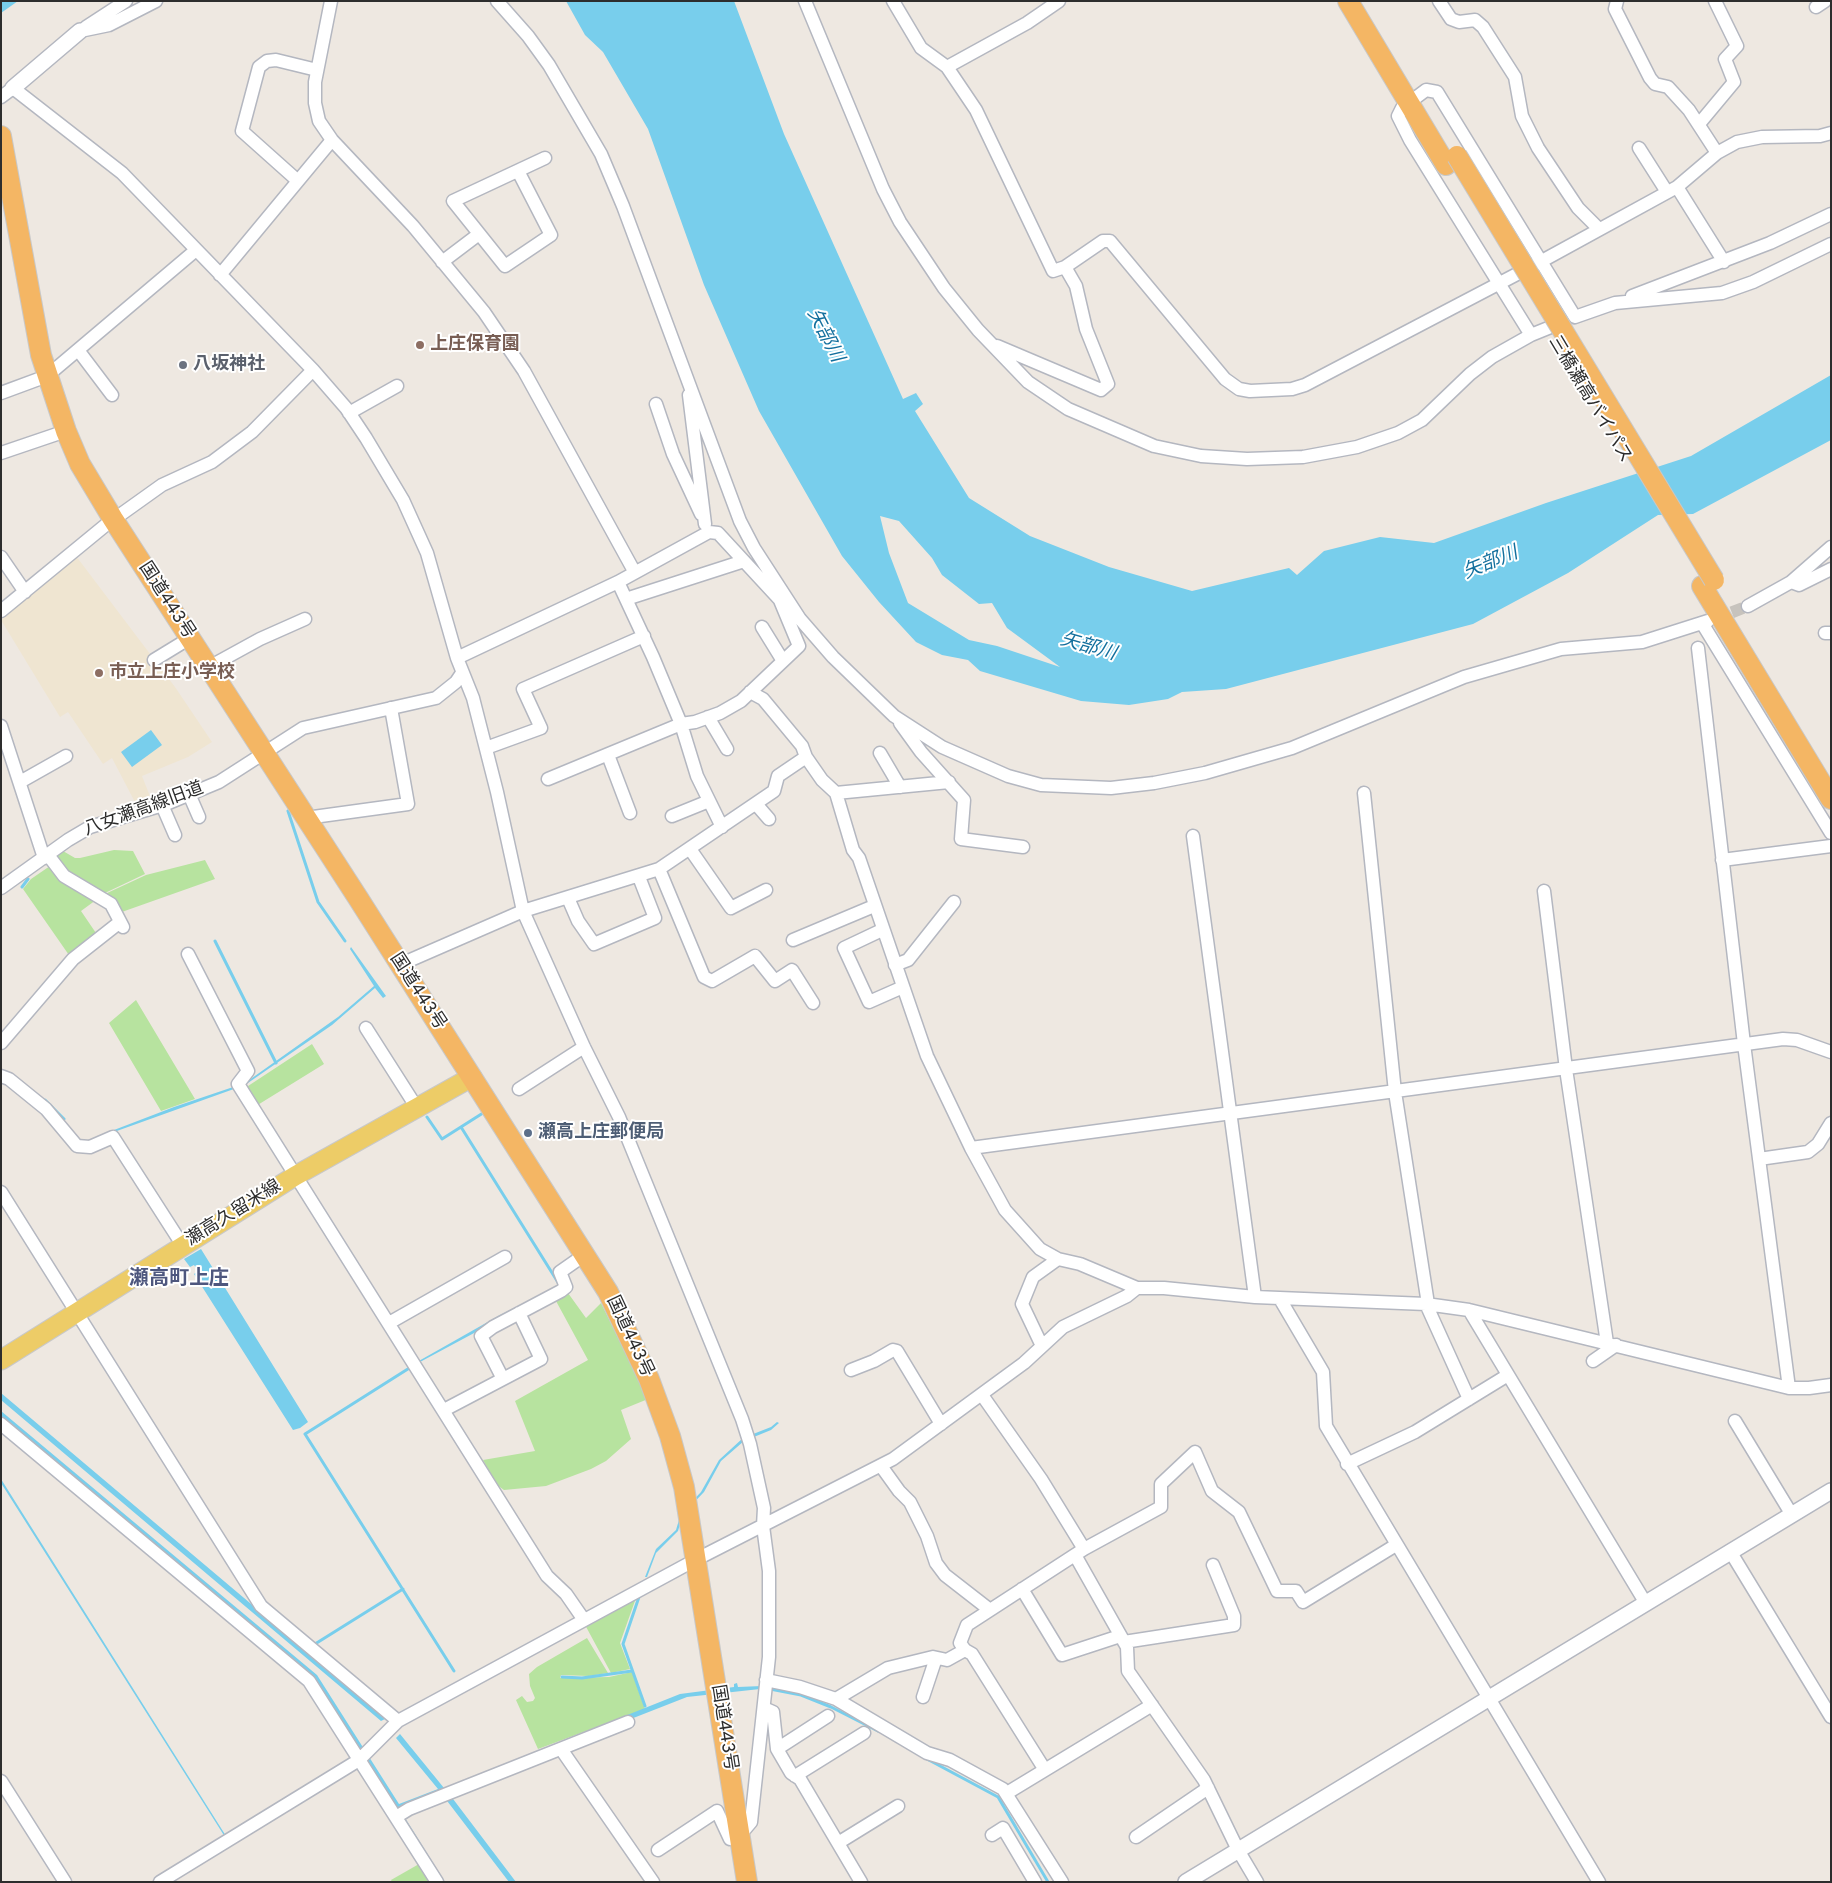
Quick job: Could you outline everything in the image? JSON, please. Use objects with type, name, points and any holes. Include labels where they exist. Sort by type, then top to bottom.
[{"type":"highway","name":"三橋瀬高バイパス","points":[[1348,1],[1414,98]]},
{"type":"highway","name":"三橋瀬高バイパス","points":[[1360,1],[1414,98],[1708,583],[1831,799]]},
{"type":"highway","name":"国道443号","points":[[1,136],[30,300],[47,376],[66,431],[80,464],[116,517],[190,638],[608,1292],[649,1379],[670,1436],[684,1487],[747,1882]]},
{"type":"highway","name":"三橋瀬高バイパス","points":[[1708,583],[1831,772]]},
{"type":"main road","name":"瀬高久留米線","points":[[1,1360],[295,1176],[472,1077]]},
{"type":"street","points":[[1,97],[80,31],[126,1]]},
{"type":"street","points":[[80,31],[109,25],[156,1]]},
{"type":"street","points":[[332,1],[317,70],[315,103],[319,121],[332,140],[413,226],[484,312],[524,371],[634,571]]},
{"type":"street","points":[[497,1],[528,36],[549,65],[600,154],[623,206],[740,521],[781,597],[798,646],[741,700],[708,717],[681,724],[548,779]]},
{"type":"street","points":[[805,1],[883,189],[900,222],[944,288],[978,330],[1021,375],[1047,396],[1112,430],[1154,446],[1200,456],[1256,459],[1303,457],[1356,447],[1398,433],[1422,420],[1470,374],[1492,357],[1531,335],[1724,262],[1831,214]]},
{"type":"street","points":[[894,1],[921,48],[947,67],[976,110],[1053,271],[1065,267],[1103,241],[1110,241],[1225,379],[1239,389],[1250,391],[1292,389],[1305,385],[1540,262],[1672,189],[1716,153],[1737,142],[1762,138],[1820,136],[1831,133]]},
{"type":"street","points":[[947,67],[1027,23],[1059,1]]},
{"type":"street","points":[[1439,1],[1452,19],[1459,22],[1475,20],[1483,27],[1515,76],[1522,116],[1538,148],[1578,208],[1599,229]]},
{"type":"street","points":[[1617,1],[1615,9],[1650,78],[1655,84],[1668,88],[1699,124],[1716,153]]},
{"type":"street","points":[[1699,124],[1734,82],[1725,59],[1738,46],[1715,1]]},
{"type":"street","points":[[298,181],[242,130],[259,67],[267,61],[276,60],[317,70]]},
{"type":"street","points":[[13,88],[122,173],[312,370],[349,413],[403,500],[428,553],[457,658],[473,698],[523,911],[634,1154],[742,1420],[764,1508],[771,1609],[764,1708],[752,1822],[740,1835],[730,1839],[717,1812],[658,1850]]},
{"type":"street","points":[[1531,335],[1398,116],[1414,98],[1426,90],[1437,92],[1575,317]]},
{"type":"street","points":[[220,275],[332,140]]},
{"type":"street","points":[[1639,148],[1672,189],[1724,262]]},
{"type":"street","points":[[518,171],[552,235],[505,266],[453,201],[545,158]]},
{"type":"street","points":[[442,262],[479,234]]},
{"type":"street","points":[[1614,303],[1722,293],[1753,282],[1831,244]]},
{"type":"street","points":[[1,393],[47,376],[196,250]]},
{"type":"street","points":[[992,344],[1101,390],[1108,384],[1086,329],[1076,286],[1065,267]]},
{"type":"street","points":[[78,350],[112,395]]},
{"type":"street","points":[[1,611],[116,517],[162,485],[212,462],[252,432],[312,370]]},
{"type":"street","points":[[688,382],[690,420],[707,528]]},
{"type":"street","points":[[349,413],[397,386]]},
{"type":"street","points":[[656,404],[674,454],[707,528],[718,533],[781,597],[832,657],[894,716],[921,752],[964,800],[961,839],[1022,847]]},
{"type":"street","points":[[1,454],[60,433]]},
{"type":"street","points":[[457,658],[618,582],[707,528]]},
{"type":"street","points":[[1748,606],[1791,582],[1831,547]]},
{"type":"street","points":[[1,557],[25,592]]},
{"type":"street","points":[[626,600],[744,561]]},
{"type":"street","points":[[1791,582],[1799,585],[1831,569]]},
{"type":"street","points":[[618,582],[644,636],[681,724],[698,776],[722,827]]},
{"type":"street","points":[[209,667],[260,639],[305,619]]},
{"type":"street","points":[[894,716],[942,747],[1022,781],[1076,788],[1111,788],[1154,783],[1205,773],[1292,748],[1464,677],[1562,649],[1642,642],[1705,622],[1831,833]]},
{"type":"street","points":[[762,627],[783,661]]},
{"type":"street","points":[[486,748],[541,728],[522,689],[644,636]]},
{"type":"street","points":[[154,660],[190,638]]},
{"type":"street","points":[[1698,648],[1744,1044],[1789,1388]]},
{"type":"street","name":"八女瀬高線旧道","points":[[1,888],[68,840],[90,827],[162,805],[219,782],[303,728],[436,698],[456,682],[462,673]]},
{"type":"street","points":[[750,692],[763,699],[802,746],[806,757],[822,780],[836,793],[927,1056],[971,1148],[1005,1210],[1040,1249],[1058,1259],[1080,1264],[1137,1288],[1164,1288],[1255,1298],[1427,1304],[1469,1310],[1789,1388],[1831,1385]]},
{"type":"street","points":[[306,818],[408,804],[391,708]]},
{"type":"street","points":[[708,717],[727,749]]},
{"type":"street","points":[[1,726],[7,760],[20,782],[46,857],[64,876],[111,904],[121,924],[73,959],[1,1044]]},
{"type":"street","points":[[880,753],[900,787]]},
{"type":"street","points":[[608,755],[630,813]]},
{"type":"street","points":[[20,782],[66,756]]},
{"type":"street","points":[[399,965],[523,911],[659,870],[774,791],[778,776],[806,757]]},
{"type":"street","points":[[836,793],[949,782]]},
{"type":"street","points":[[1364,793],[1395,1092],[1427,1304],[1469,1399]]},
{"type":"street","points":[[189,794],[199,817]]},
{"type":"street","points":[[672,816],[709,801]]},
{"type":"street","points":[[756,804],[769,819]]},
{"type":"street","points":[[162,805],[175,834]]},
{"type":"street","points":[[1193,836],[1255,1298]]},
{"type":"street","points":[[1722,860],[1831,846]]},
{"type":"street","points":[[690,849],[731,908],[766,890]]},
{"type":"street","points":[[659,870],[704,977],[712,981],[755,956],[775,981],[792,970],[813,1003]]},
{"type":"street","points":[[568,898],[578,921],[594,944],[655,918],[639,877]]},
{"type":"street","points":[[1544,891],[1566,1069],[1612,1344]]},
{"type":"street","points":[[895,966],[908,960],[954,902]]},
{"type":"street","points":[[793,940],[874,906]]},
{"type":"street","points":[[882,930],[844,948],[869,1002],[903,987]]},
{"type":"street","points":[[188,954],[248,1071],[238,1084],[547,1576],[566,1594],[584,1620]]},
{"type":"street","points":[[366,1028],[417,1108]]},
{"type":"street","points":[[971,1148],[1783,1039],[1798,1040],[1831,1052]]},
{"type":"street","points":[[519,1089],[584,1048]]},
{"type":"street","points":[[1,1076],[9,1078],[46,1109],[77,1146],[90,1147],[113,1137],[183,1246]]},
{"type":"street","points":[[1759,1159],[1808,1152],[1818,1144],[1831,1124]]},
{"type":"street","points":[[1,1192],[261,1606],[398,1721]]},
{"type":"street","points":[[389,1323],[504,1257]]},
{"type":"street","points":[[502,1379],[481,1336],[561,1291],[566,1286],[560,1272],[580,1258]]},
{"type":"street","points":[[1042,1346],[1022,1304],[1033,1277],[1058,1259]]},
{"type":"street","points":[[160,1882],[359,1760],[398,1721],[697,1559],[893,1460],[1024,1363],[1063,1327],[1127,1296],[1137,1288]]},
{"type":"street","points":[[1280,1299],[1323,1372],[1326,1426],[1347,1464],[1599,1882]]},
{"type":"street","points":[[1469,1310],[1645,1602]]},
{"type":"street","points":[[444,1410],[541,1359],[519,1313]]},
{"type":"street","points":[[1594,1361],[1612,1344]]},
{"type":"street","points":[[851,1370],[874,1362],[893,1350],[897,1351],[941,1424]]},
{"type":"street","points":[[1347,1464],[1415,1432],[1508,1375]]},
{"type":"street","points":[[982,1395],[1041,1478],[1127,1647],[1128,1671],[1208,1788],[1238,1850],[1257,1882]]},
{"type":"street","points":[[1735,1421],[1792,1515]]},
{"type":"street","points":[[1,1424],[309,1680],[436,1882]]},
{"type":"street","points":[[1045,1770],[972,1654],[965,1650],[960,1643],[967,1625],[1079,1552],[1161,1507],[1161,1484],[1195,1452],[1212,1491],[1239,1512],[1277,1592],[1296,1591],[1303,1602],[1396,1545]]},
{"type":"street","points":[[880,1466],[910,1502],[927,1536],[936,1563],[945,1575],[990,1610]]},
{"type":"street","points":[[1186,1882],[1645,1602],[1831,1492]]},
{"type":"street","points":[[1730,1551],[1831,1716]]},
{"type":"street","points":[[1022,1590],[1062,1655],[1122,1639],[1234,1625],[1234,1616],[1213,1565]]},
{"type":"street","points":[[836,1699],[888,1668],[932,1656],[947,1660],[965,1650]]},
{"type":"street","points":[[923,1697],[936,1658]]},
{"type":"street","points":[[766,1680],[800,1687],[836,1699],[927,1753],[950,1760],[1003,1789],[1062,1882]]},
{"type":"street","points":[[1007,1793],[1152,1705]]},
{"type":"street","points":[[764,1708],[773,1712],[777,1749],[800,1779],[861,1882]]},
{"type":"street","points":[[777,1749],[828,1716]]},
{"type":"street","points":[[396,1817],[409,1809],[628,1722]]},
{"type":"street","points":[[796,1776],[864,1733]]},
{"type":"street","points":[[561,1749],[653,1882]]},
{"type":"street","points":[[1,1781],[65,1882]]},
{"type":"street","points":[[1136,1837],[1208,1788]]},
{"type":"street","points":[[838,1843],[898,1806]]},
{"type":"street","points":[[992,1835],[1003,1828],[1035,1882]]},
{"type":"shaded area","name":"市立上庄小学校","points":[[76,556],[175,687],[212,742],[188,757],[142,776],[153,804],[138,808],[112,758],[103,764],[68,712],[60,717],[1,620]]},
{"type":"green space","points":[[114,850],[133,851],[145,874],[105,893],[83,885],[55,858],[63,851],[75,858],[80,858]]},
{"type":"green space","points":[[205,860],[215,879],[119,913],[105,894],[146,875]]},
{"type":"green space","points":[[50,866],[96,900],[81,911],[98,936],[71,958],[23,889],[31,879]]},
{"type":"green space","points":[[136,1000],[195,1099],[161,1111],[109,1023]]},
{"type":"green space","points":[[312,1044],[324,1064],[256,1106],[245,1088]]},
{"type":"green space","points":[[568,1293],[586,1318],[601,1303],[648,1399],[621,1410],[631,1439],[606,1461],[591,1469],[546,1486],[504,1490],[497,1485],[483,1460],[535,1451],[515,1401],[588,1360],[556,1301]]},
{"type":"green space","points":[[636,1598],[620,1643],[630,1669],[611,1673],[584,1623]]},
{"type":"green space","points":[[587,1638],[608,1673],[589,1676],[561,1675],[560,1678],[609,1677],[632,1672],[645,1709],[538,1749],[516,1700],[522,1696],[527,1702],[533,1701],[535,1698],[530,1686],[529,1674],[537,1667]]},
{"type":"green space","points":[[419,1864],[430,1882],[392,1882],[391,1880]]},
{"type":"water","points":[[1,1],[18,1],[1,13]]},
{"type":"water","name":"矢部川","points":[[566,1],[734,1],[784,134],[903,399],[916,393],[923,404],[915,411],[969,498],[1030,536],[1109,567],[1192,591],[1289,568],[1297,575],[1324,551],[1380,537],[1434,543],[1546,503],[1691,456],[1831,375],[1831,440],[1693,514],[1658,515],[1568,573],[1473,624],[1226,689],[1182,692],[1168,699],[1129,705],[1081,701],[980,671],[968,660],[942,655],[916,642],[879,602],[842,556],[759,411],[704,285],[648,129],[603,52],[585,35]],"holes":[[[880,516],[899,521],[932,558],[942,575],[979,604],[992,603],[1007,628],[1060,667],[997,646],[969,640],[908,603],[889,553]]]},
{"type":"water","points":[[151,730],[162,745],[132,767],[121,752]]},
{"type":"water","points":[[351,947],[386,996],[383,998],[375,988],[332,1025],[245,1085],[114,1132],[114,1130],[174,1107],[245,1083],[338,1017],[374,986],[350,949]]},
{"type":"water","points":[[201,1249],[308,1422],[300,1428],[293,1430],[194,1274],[198,1271],[194,1265],[190,1267],[184,1259]]},
{"type":"water","points":[[553,1289],[476,1332],[417,1362],[500,1315]]},
{"type":"water","points":[[1,1393],[378,1711],[385,1719],[381,1721],[1,1400]]},
{"type":"water","points":[[1,1411],[317,1675],[399,1804],[438,1789],[396,1738],[400,1734],[444,1788],[680,1694],[734,1687],[734,1684],[737,1683],[738,1687],[762,1686],[760,1689],[687,1697],[447,1791],[516,1882],[509,1882],[441,1793],[400,1810],[445,1882],[440,1882],[314,1681],[1,1419]]},
{"type":"water","points":[[777,1422],[779,1423],[771,1430],[744,1441],[721,1461],[704,1492],[683,1514],[678,1531],[656,1553],[647,1577],[645,1577],[656,1549],[676,1530],[681,1513],[701,1492],[719,1460],[743,1438],[771,1427]]},
{"type":"water","points":[[1,1479],[226,1836],[225,1837],[1,1483]]},
{"type":"waterway","points":[[288,811],[318,902],[345,941]]},
{"type":"waterway","points":[[22,887],[28,879]]},
{"type":"waterway","points":[[215,941],[276,1063]]},
{"type":"waterway","points":[[45,1100],[64,1119]]},
{"type":"waterway","points":[[427,1117],[442,1139],[483,1113]]},
{"type":"waterway","points":[[461,1127],[559,1284]]},
{"type":"waterway","points":[[411,1367],[305,1434],[454,1671]]},
{"type":"waterway","points":[[315,1644],[403,1589]]},
{"type":"waterway","points":[[640,1594],[623,1644],[645,1706]]},
{"type":"waterway","points":[[562,1677],[582,1678],[632,1671]]},
{"type":"waterway","points":[[770,1689],[801,1695],[831,1707],[878,1731]]},
{"type":"waterway","points":[[927,1759],[998,1797],[1048,1882]]},
{"type":"tunnel","points":[[1715,619],[1748,606]]},
{"type":"place","name":"上庄保育園","points":[[420,345]]},
{"type":"place","name":"八坂神社","points":[[183,365]]},
{"type":"place","name":"市立上庄小学校","points":[[99,673]]},
{"type":"place","name":"瀬高上庄郵便局","points":[[528,1133]]},
{"type":"district","name":"瀬高町上庄","points":[[179,1280]]}]
